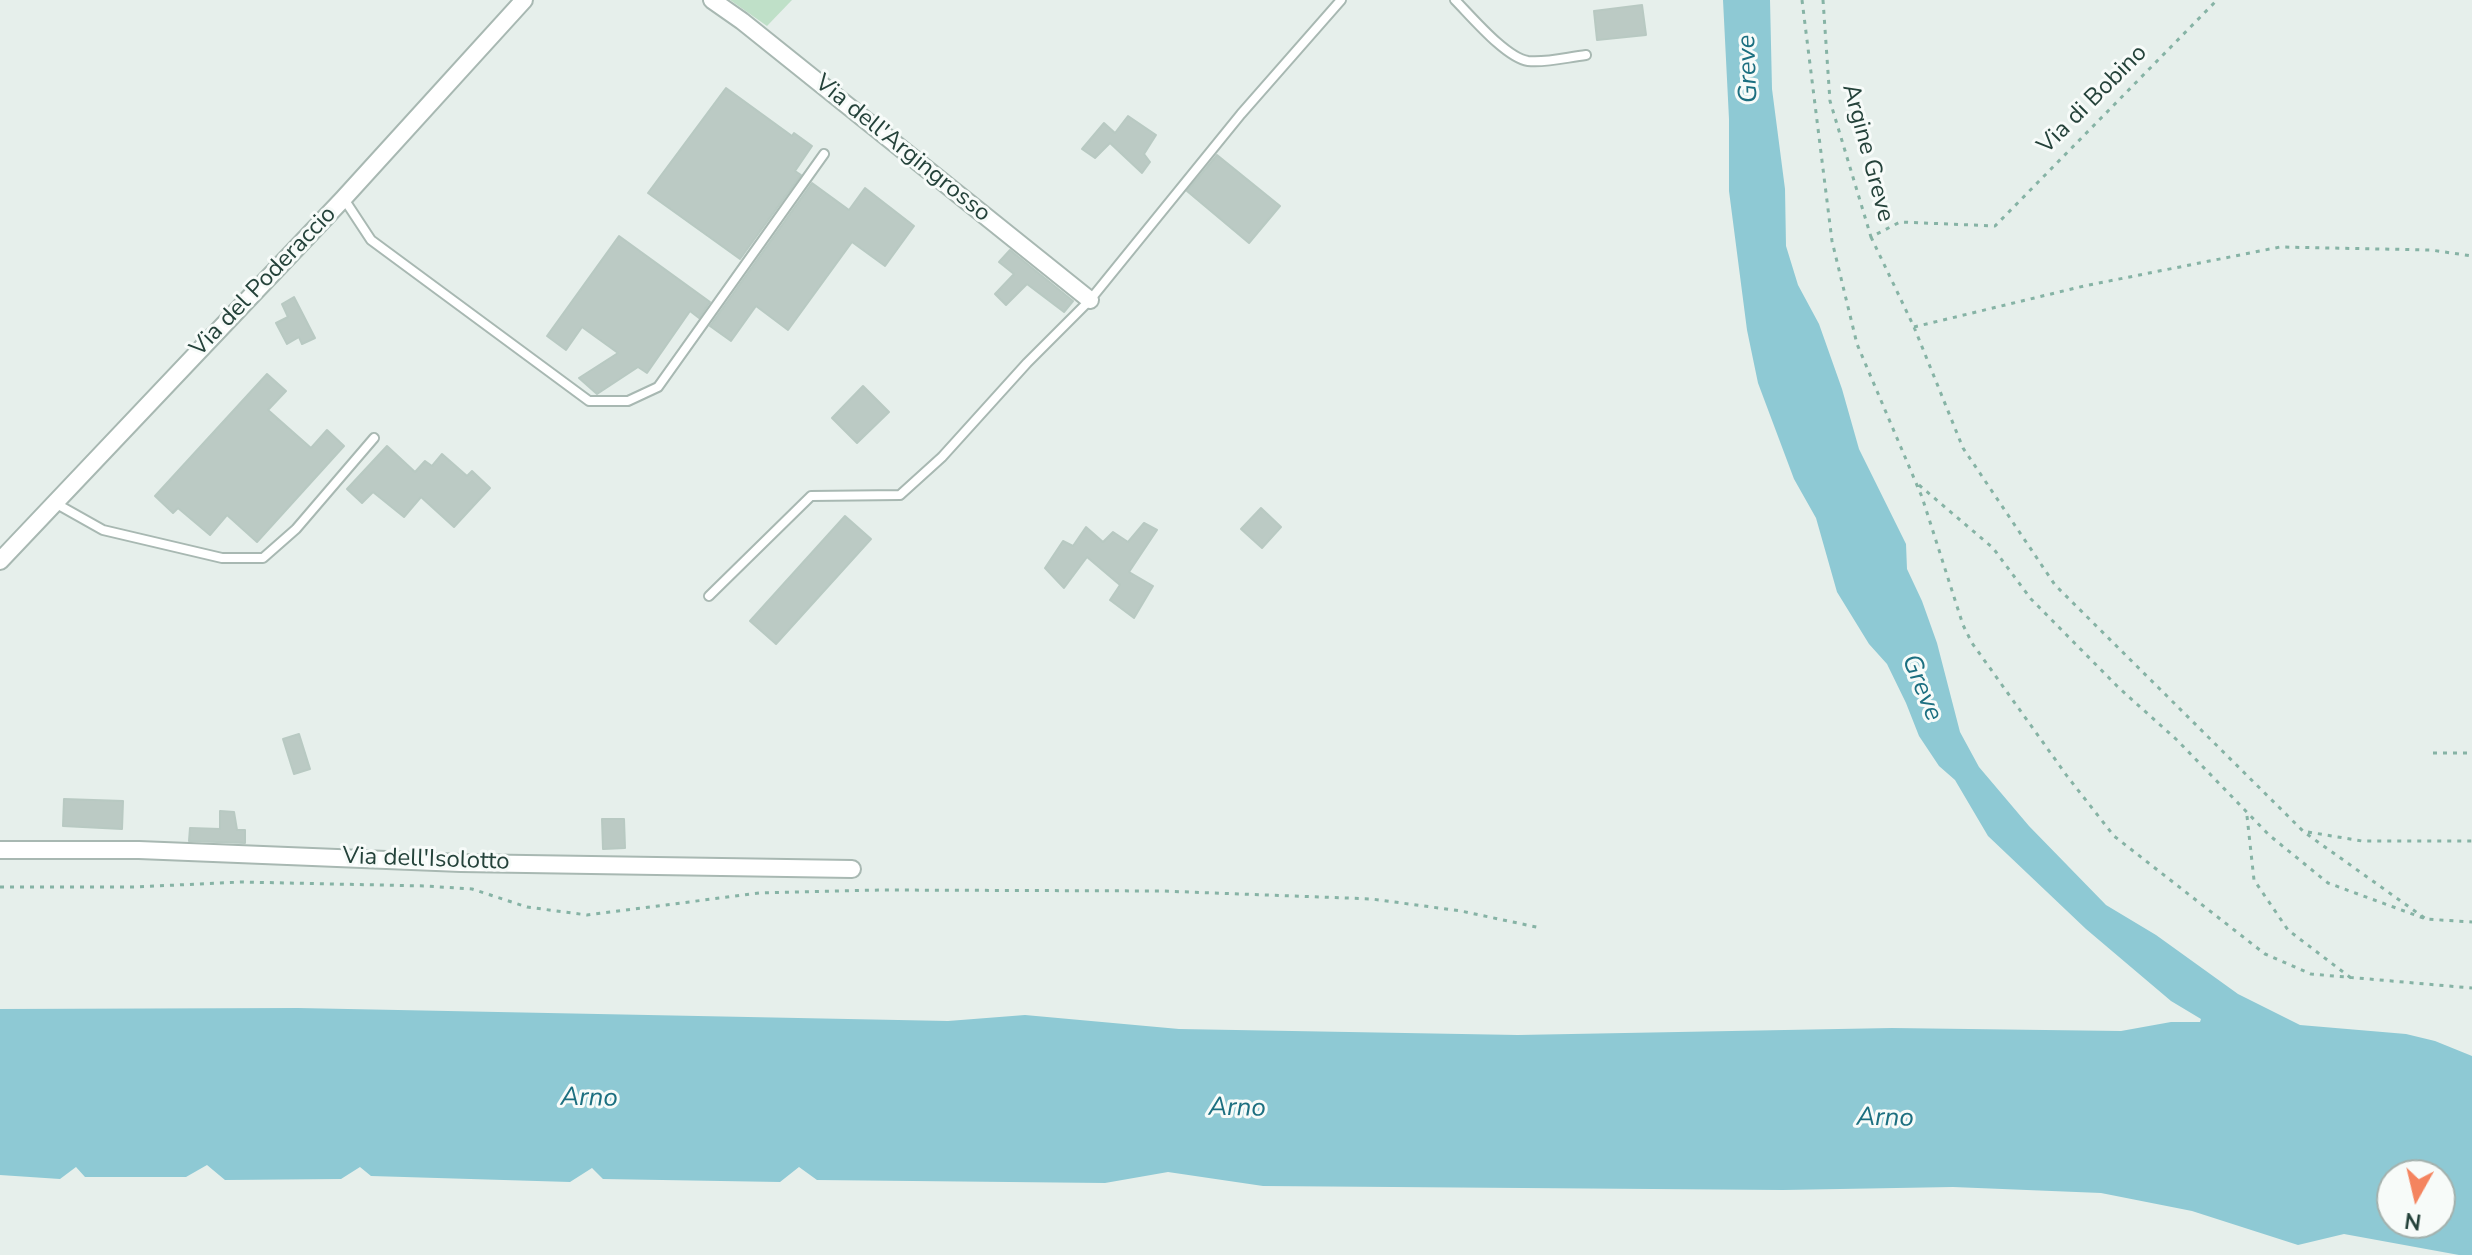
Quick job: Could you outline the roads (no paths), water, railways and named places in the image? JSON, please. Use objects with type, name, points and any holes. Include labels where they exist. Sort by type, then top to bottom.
[{"type":"street","name":"Via del Poderaccio","points":[[0,561],[343,199],[524,0]]},
{"type":"street","name":"Via dell'Argingrosso","points":[[712,0],[1090,300]]},
{"type":"street","name":"Via dell'Isolotto","points":[[0,850],[139,850],[461,863],[852,869]]},
{"type":"lane","points":[[709,596],[811,496],[900,495],[942,457],[1027,363],[1090,300],[1241,114],[1341,0]]},
{"type":"lane","points":[[1455,0],[1494,38],[1526,61],[1586,55]]},
{"type":"lane","points":[[343,199],[371,240],[589,401],[628,401],[658,387],[824,154]]},
{"type":"lane","points":[[55,503],[103,530],[222,558],[263,558],[296,529],[374,438]]},
{"type":"water","points":[[1723,0],[1770,0],[1772,89],[1785,189],[1786,246],[1798,285],[1819,324],[1859,449],[1906,544],[1907,569],[1937,643],[1960,732],[1979,767],[2029,826],[2106,905],[2156,935],[2238,994],[2300,1025],[2406,1034],[2435,1041],[2472,1056],[2472,1255],[2344,1234],[2298,1245],[2192,1211],[2101,1193],[1953,1187],[1783,1190],[1263,1186],[1168,1172],[1105,1183],[817,1180],[799,1167],[780,1182],[603,1179],[592,1168],[570,1182],[371,1176],[360,1167],[341,1179],[225,1180],[207,1165],[186,1177],[85,1177],[76,1167],[60,1179],[0,1175],[0,1009],[298,1008],[948,1021],[1025,1015],[1179,1029],[1518,1035],[1892,1028],[2121,1031],[2171,1022],[2200,1022],[2201,1019],[2171,1001],[2086,929],[1988,836],[1955,780],[1939,766],[1919,736],[1887,664],[1869,644],[1837,592],[1816,518],[1794,479],[1758,383],[1747,330],[1729,191]]},
{"type":"water label","name":"Greve","points":[[1749,69]]},
{"type":"water label","name":"Greve","points":[[1921,688]]},
{"type":"water label","name":"Arno","points":[[589,1099]]},
{"type":"water label","name":"Arno","points":[[1237,1109]]},
{"type":"water label","name":"Arno","points":[[1885,1119]]}]
